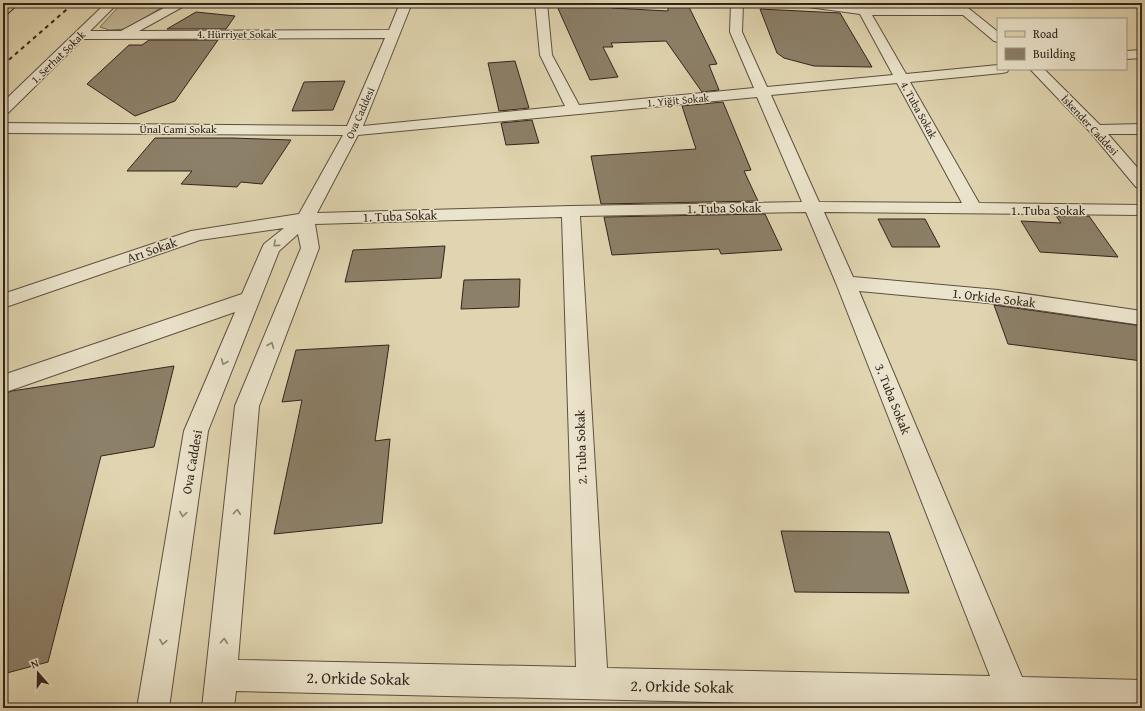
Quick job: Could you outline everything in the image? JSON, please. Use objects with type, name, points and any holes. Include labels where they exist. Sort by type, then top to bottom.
[{"type":"main road","points":[[3,12],[13,3]]},
{"type":"street","name":"1. Serhat Sokak","points":[[3,110],[112,3]]},
{"type":"street","points":[[123,35],[182,3]]},
{"type":"street","name":"Ova Caddesi","points":[[153,708],[196,431],[270,248],[306,219],[353,131],[406,3]]},
{"type":"street","points":[[541,3],[546,55],[574,110]]},
{"type":"street","name":"3. Tuba Sokak","points":[[737,3],[736,32],[846,283],[1016,701]]},
{"type":"street","points":[[801,3],[864,11],[965,12]]},
{"type":"street","points":[[955,3],[997,37]]},
{"type":"street","name":"4. Tuba Sokak","points":[[864,11],[974,209]]},
{"type":"street","name":"4. Hürriyet Sokak","points":[[80,35],[394,34]]},
{"type":"street","points":[[1127,55],[1142,54]]},
{"type":"street","name":"1. Yiğit Sokak","points":[[353,131],[997,69]]},
{"type":"street","name":"İskender Caddesi","points":[[1038,70],[1096,130],[1142,183]]},
{"type":"street","name":"Ünal Cami Sokak","points":[[3,128],[353,131]]},
{"type":"street","points":[[1096,130],[1142,129]]},
{"type":"street","name":"1. Tuba Sokak","points":[[306,219],[571,211],[813,207],[1142,210]]},
{"type":"street","name":"2. Tuba Sokak","points":[[571,211],[592,684]]},
{"type":"street","points":[[218,708],[247,406],[310,248],[306,219]]},
{"type":"street","name":"Arı Sokak","points":[[3,301],[197,235],[306,219]]},
{"type":"street","name":"1. Orkide Sokak","points":[[846,283],[998,297],[1142,318]]},
{"type":"street","points":[[3,384],[249,299]]},
{"type":"street","name":"2. Orkide Sokak","points":[[221,675],[592,684],[1016,701],[1142,696]]},
{"type":"shaded area","points":[[122,3],[169,3],[126,29],[109,30],[100,27]]},
{"type":"building","points":[[580,3],[613,5],[612,8],[668,11],[668,3],[687,3],[717,64],[709,65],[719,90],[702,92],[666,41],[611,43],[613,47],[603,47],[618,77],[590,80],[556,4]]},
{"type":"building","points":[[760,9],[840,13],[872,67],[814,66],[784,58],[777,53]]},
{"type":"building","points":[[196,12],[235,16],[226,29],[167,29]]},
{"type":"building","points":[[149,40],[218,40],[175,101],[135,116],[87,84],[129,45],[142,45]]},
{"type":"building","points":[[515,61],[529,108],[499,111],[488,63]]},
{"type":"building","points":[[345,81],[333,110],[292,111],[304,82]]},
{"type":"building","points":[[723,102],[751,170],[744,171],[758,201],[601,204],[591,156],[696,149],[682,106]]},
{"type":"building","points":[[532,120],[539,143],[506,145],[501,123]]},
{"type":"building","points":[[155,138],[291,140],[262,184],[241,182],[237,187],[181,184],[192,171],[127,171]]},
{"type":"building","points":[[765,214],[782,250],[721,254],[719,249],[612,255],[604,217]]},
{"type":"building","points":[[1056,216],[1089,216],[1118,257],[1040,252],[1021,221],[1061,223]]},
{"type":"building","points":[[878,219],[925,219],[940,247],[892,247]]},
{"type":"building","points":[[445,246],[441,278],[345,282],[353,250]]},
{"type":"building","points":[[520,279],[519,307],[461,309],[464,280]]},
{"type":"building","points":[[994,305],[1142,326],[1142,361],[1008,344]]},
{"type":"building","points":[[389,345],[375,441],[390,439],[382,523],[274,534],[302,400],[282,402],[296,350]]},
{"type":"building","points":[[174,366],[154,447],[101,456],[48,662],[3,674],[3,394],[12,391]]},
{"type":"building","points":[[781,531],[889,532],[909,593],[795,592]]},
{"type":"railway","points":[[3,65],[74,3]]}]
